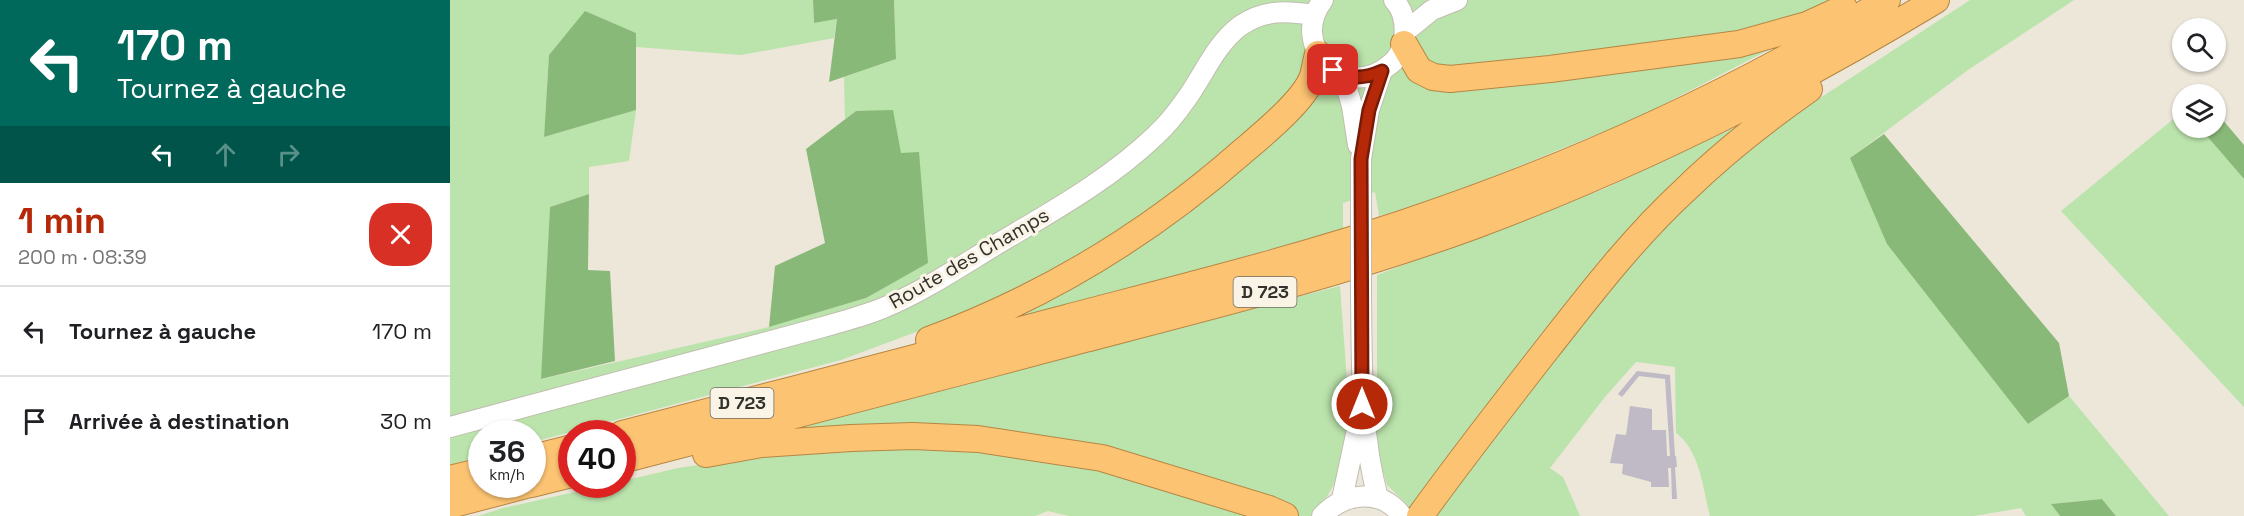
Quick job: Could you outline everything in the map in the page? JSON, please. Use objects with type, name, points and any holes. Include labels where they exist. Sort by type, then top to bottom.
[{"type":"highway","points":[[1405,37],[1419,70],[1433,77],[1450,79],[1561,68],[1739,44],[1807,25],[1860,0]]},
{"type":"highway","name":"D 723","points":[[636,430],[1278,262],[1439,211],[1575,159],[1677,112],[1768,67],[1887,0]]},
{"type":"highway","name":"D 723","points":[[636,456],[1287,286],[1425,243],[1544,198],[1669,144],[1793,82],[1936,0]]},
{"type":"highway","points":[[1420,516],[1601,279],[1658,216],[1693,182],[1759,125],[1809,88],[1862,55],[1876,36]]},
{"type":"highway","points":[[861,372],[894,351],[949,332],[1026,299],[1100,258],[1161,218],[1225,167],[1292,106],[1313,78],[1318,54]]},
{"type":"highway","points":[[636,467],[762,444],[913,436],[978,439],[1102,458],[1269,509],[1285,516]]},
{"type":"highway","points":[[450,479],[468,474]]},
{"type":"highway","points":[[450,506],[479,498]]},
{"type":"street","points":[[1319,8],[1311,28],[1318,54],[1324,63],[1343,75],[1363,77],[1382,71],[1399,55],[1405,37],[1403,16],[1394,0]]},
{"type":"street","points":[[1405,37],[1432,10],[1457,0]]},
{"type":"street","name":"Route des Champs","points":[[450,428],[789,336],[883,308],[928,286],[1050,213],[1113,170],[1156,136],[1187,98],[1227,36],[1241,25],[1257,16],[1271,12],[1319,8]]},
{"type":"street","points":[[1378,498],[1370,468],[1362,404],[1361,159],[1369,110],[1382,71]]},
{"type":"street","points":[[1343,75],[1352,106],[1361,159]]},
{"type":"street","points":[[1342,500],[1352,462],[1362,404]]},
{"type":"street","points":[[1322,516],[1331,506],[1342,500],[1366,495],[1390,504],[1402,516]]},
{"type":"green space","points":[[450,0],[813,0],[814,23],[837,19],[834,38],[741,55],[636,47],[636,33],[585,12],[549,55],[544,137],[636,110],[629,161],[589,167],[589,194],[550,207],[542,379],[769,327],[866,298],[901,154],[856,111],[845,119],[844,77],[896,59],[894,0],[1834,0],[1780,22],[1782,43],[1637,118],[1453,193],[1379,216],[1375,192],[1343,203],[1343,229],[995,324],[988,305],[841,360],[616,420],[558,420],[558,435],[546,439],[546,420],[468,420],[468,460],[450,465]]},
{"type":"green space","points":[[813,0],[894,0],[896,59],[829,82],[837,19],[814,23]]},
{"type":"green space","points":[[1970,0],[2074,0],[1968,70],[1850,158],[2028,424],[2069,396],[2169,516],[2116,516],[2102,499],[2051,504],[2060,516],[2026,516],[2021,508],[1974,516],[1710,516],[1695,460],[1684,440],[1676,433],[1675,367],[1636,362],[1605,397],[1550,468],[1563,477],[1580,516],[1415,516],[1405,502],[1387,485],[1377,452],[1377,275],[1604,189],[1761,115],[1791,117]]},
{"type":"green space","points":[[585,11],[636,33],[636,110],[544,137],[549,55]]},
{"type":"green space","points":[[893,110],[901,153],[919,152],[928,263],[866,298],[769,327],[775,266],[825,243],[806,149],[856,111]]},
{"type":"green space","points":[[2172,120],[2172,138],[2209,138],[2244,179],[2244,407],[2061,211]]},
{"type":"green space","points":[[2226,124],[2244,145],[2244,179],[2209,138],[2226,138]]},
{"type":"green space","points":[[1884,134],[2059,343],[2069,396],[2028,424],[1887,244],[1850,158]]},
{"type":"green space","points":[[589,194],[588,270],[610,271],[615,361],[541,379],[550,207]]},
{"type":"green space","points":[[1340,286],[1348,395],[1345,463],[1328,495],[1313,516],[1069,516],[1048,511],[1035,516],[478,516],[558,496],[558,498],[636,498],[636,478],[678,468],[778,453],[777,431]]},
{"type":"green space","points":[[2102,499],[2116,516],[2060,516],[2051,504]]},
{"type":"building","points":[[1637,371],[1670,375],[1677,467],[1675,467],[1677,499],[1672,499],[1671,468],[1668,468],[1669,487],[1651,487],[1651,482],[1622,474],[1623,464],[1610,463],[1616,434],[1626,435],[1630,406],[1652,409],[1652,430],[1666,430],[1667,456],[1670,456],[1665,379],[1639,376],[1622,397],[1618,394]]},
{"type":"route","points":[[1333,70],[1356,78],[1382,71],[1369,110],[1361,159],[1362,404]]}]
